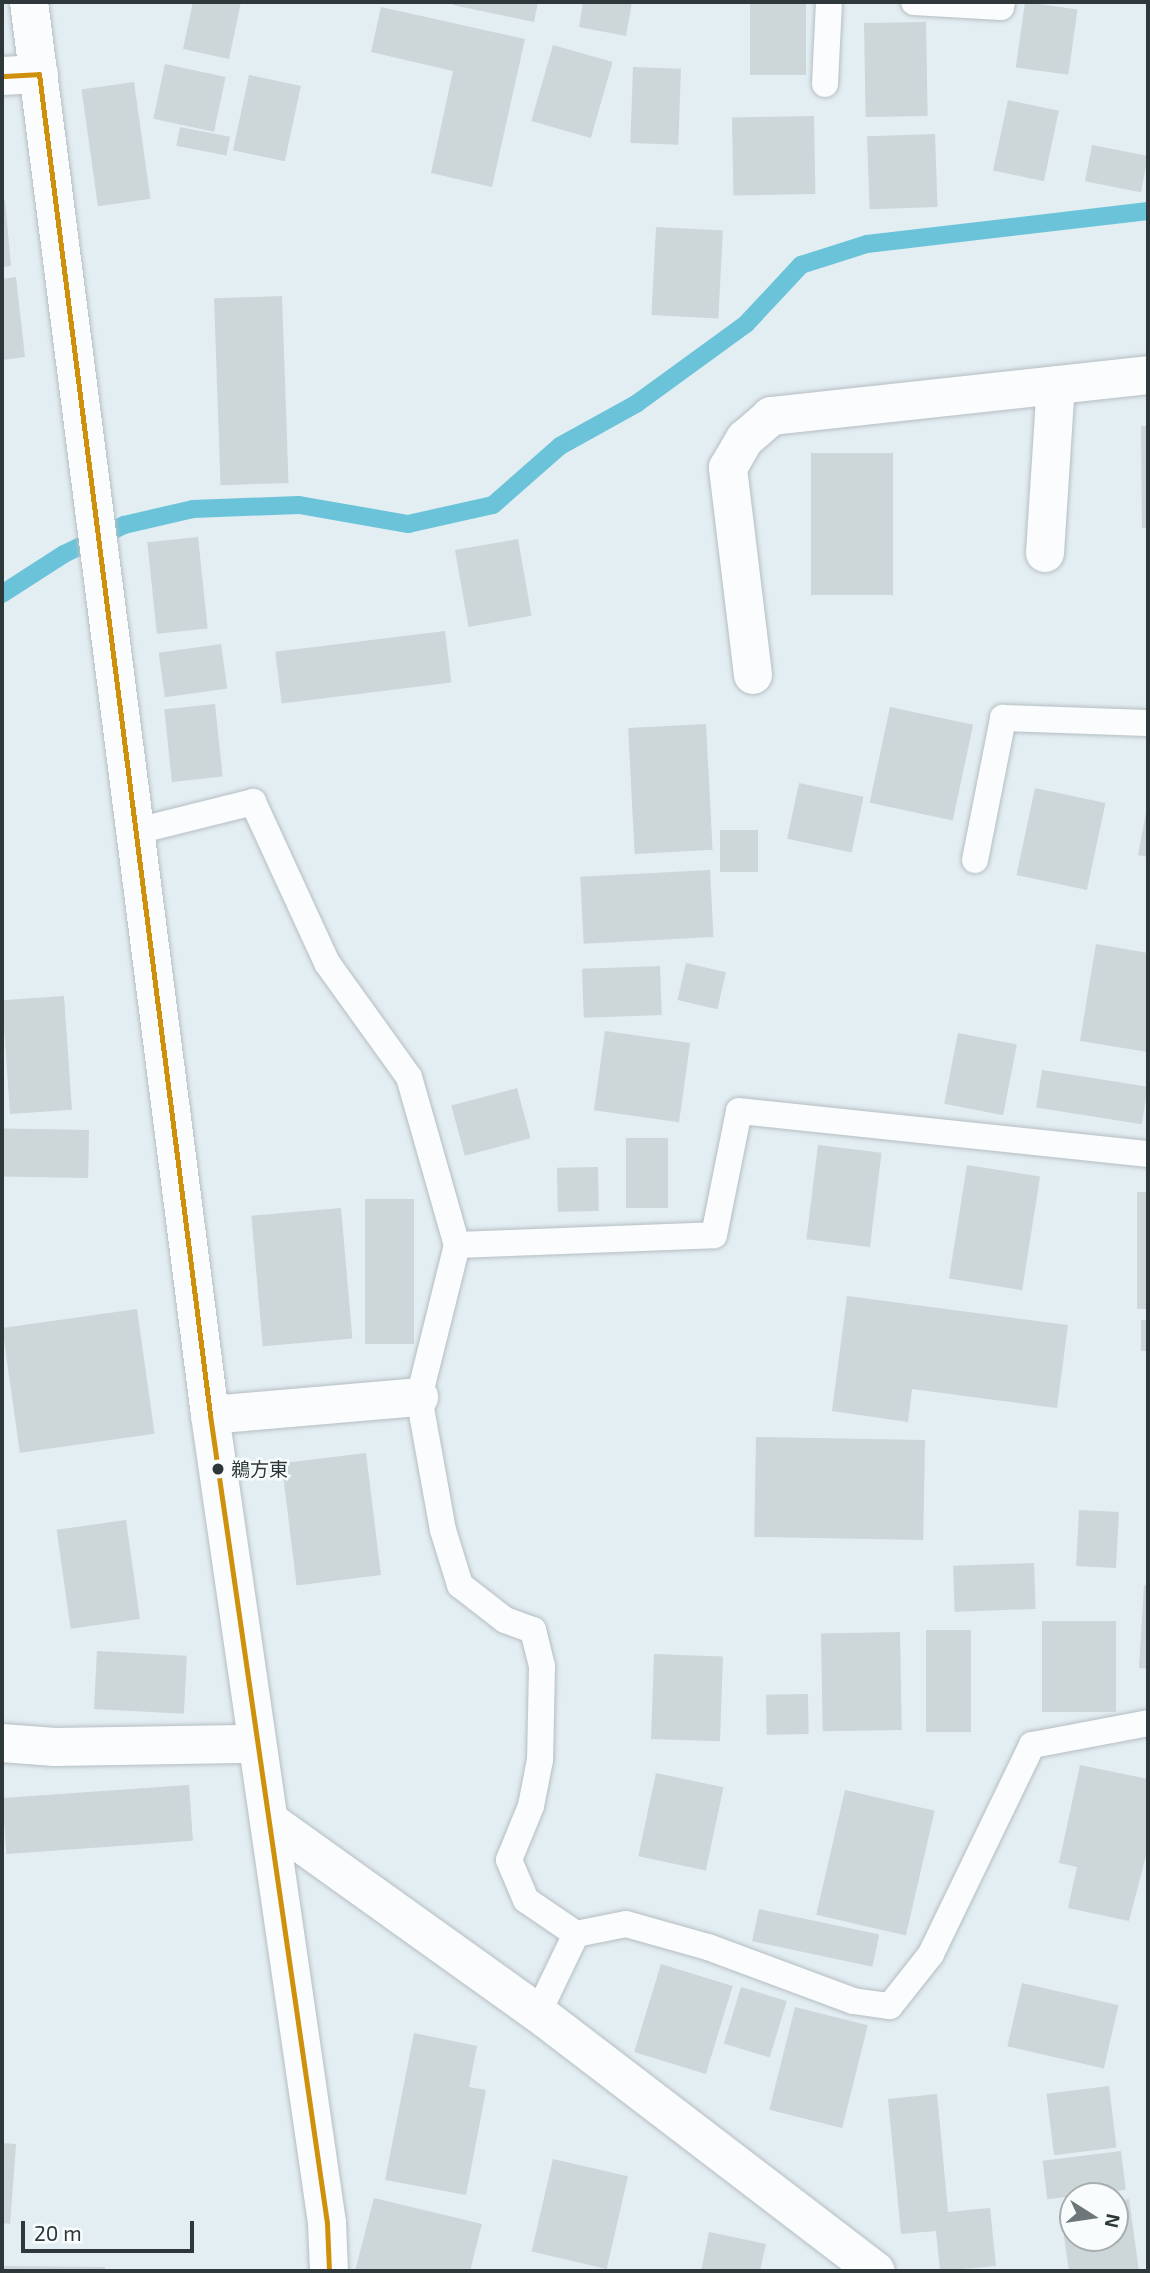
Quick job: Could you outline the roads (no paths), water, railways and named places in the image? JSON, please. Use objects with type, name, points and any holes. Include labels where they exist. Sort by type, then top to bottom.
[{"type":"street","points":[[29,2],[133,832],[210,1415],[327,2223],[329,2271]]},
{"type":"street","points":[[2,76],[39,74]]},
{"type":"street","points":[[753,675],[728,468],[745,439],[771,416],[1148,375]]},
{"type":"street","points":[[1045,553],[1056,385]]},
{"type":"street","points":[[210,1415],[419,1397]]},
{"type":"street","points":[[2,1743],[55,1747],[256,1744]]},
{"type":"street","points":[[271,1822],[538,2013],[876,2271]]},
{"type":"lane","points":[[825,85],[830,2]]},
{"type":"lane","points":[[914,2],[1002,7],[1002,2]]},
{"type":"lane","points":[[975,860],[1003,718],[1148,723]]},
{"type":"lane","points":[[133,832],[253,802],[327,963],[408,1077],[457,1245],[419,1397],[443,1530],[460,1585],[505,1620],[533,1630],[542,1667],[540,1760],[531,1806],[509,1860],[526,1900],[576,1934],[626,1924],[708,1947],[853,2001],[890,2006],[932,1954],[1032,1745],[1148,1723]]},
{"type":"lane","points":[[457,1245],[714,1235],[739,1111],[1148,1154]]},
{"type":"lane","points":[[538,2013],[576,1934]]},
{"type":"waterway","points":[[2,594],[64,554],[124,525],[193,509],[299,505],[408,524],[493,505],[560,446],[636,404],[746,324],[801,265],[867,244],[1148,211]]},
{"type":"place","name":"鵜方東","points":[[218,1469]]}]
